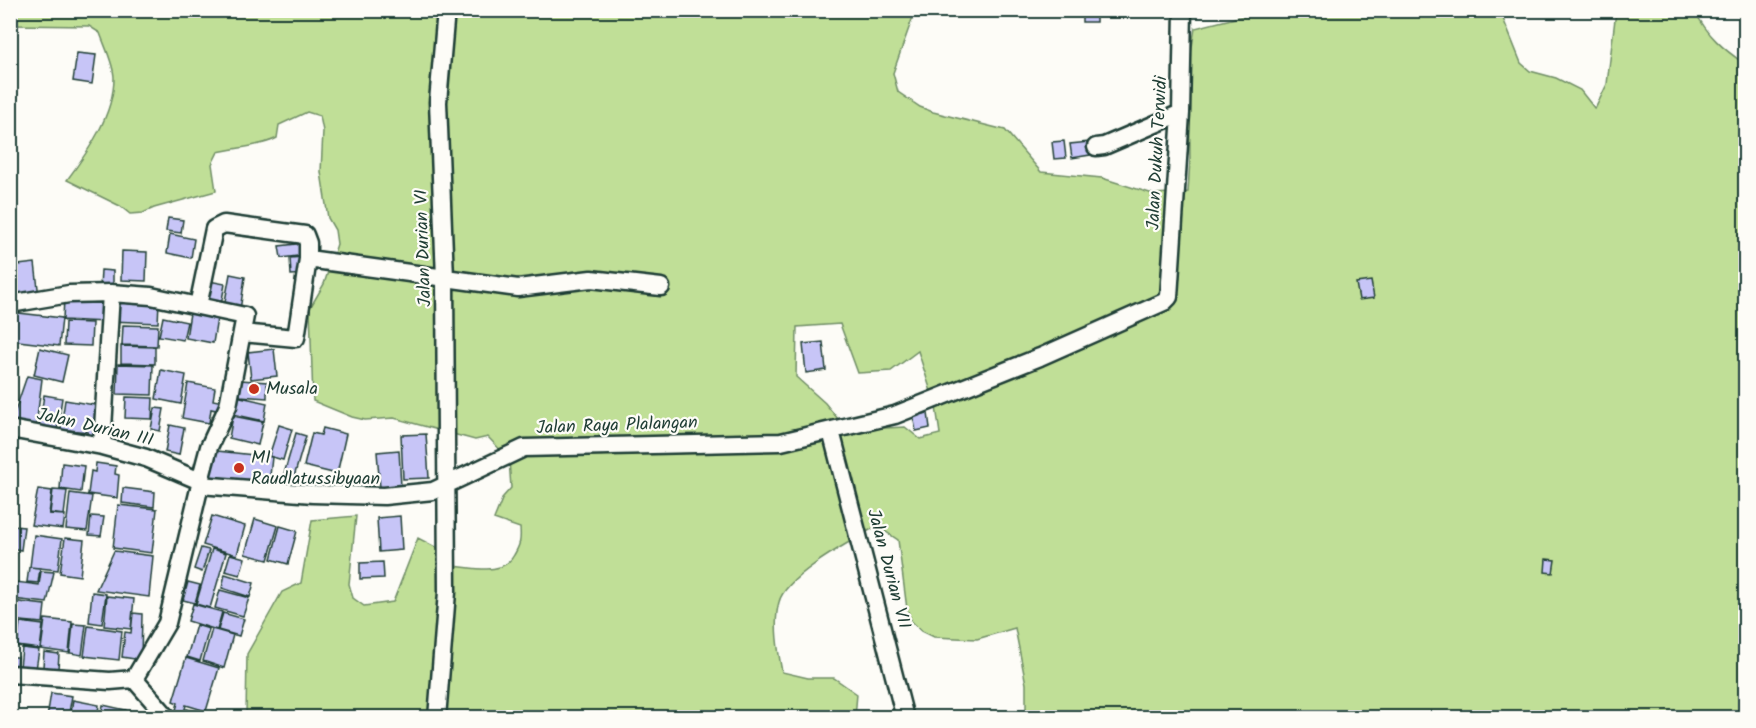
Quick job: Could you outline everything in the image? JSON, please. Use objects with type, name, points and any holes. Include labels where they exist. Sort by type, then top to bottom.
[{"type":"street","name":"Jalan Durian VI","points":[[446,10],[438,102],[445,278],[446,485]]},
{"type":"street","name":"Jalan Dukuh Terwidi","points":[[1169,297],[1181,113],[1183,10]]},
{"type":"street","points":[[1096,147],[1104,146],[1181,113]]},
{"type":"street","points":[[198,306],[214,229],[219,224],[305,235],[308,243],[308,259],[296,338],[242,333]]},
{"type":"street","points":[[308,259],[518,288],[591,279],[661,287]]},
{"type":"street","points":[[10,304],[69,294],[117,294],[242,314],[245,320],[228,406],[209,447],[167,623],[134,679]]},
{"type":"street","points":[[102,446],[117,294]]},
{"type":"street","name":"Jalan Raya Plalangan","points":[[200,483],[313,495],[384,496],[433,491],[524,448],[781,442],[895,415],[955,392],[1157,306],[1169,297]]},
{"type":"street","name":"Jalan Durian III","points":[[11,430],[102,446],[147,458],[200,483]]},
{"type":"street","name":"Jalan Durian VII","points":[[831,431],[905,717]]},
{"type":"street","points":[[437,717],[447,592],[446,485]]},
{"type":"street","points":[[10,674],[110,681],[134,679]]},
{"type":"street","points":[[134,679],[168,717]]},
{"type":"green space","points":[[10,11],[915,11],[893,73],[898,92],[920,107],[933,112],[1005,130],[1041,172],[1102,178],[1153,194],[1188,192],[1189,66],[1195,28],[1247,15],[1251,11],[1500,11],[1521,63],[1530,71],[1556,78],[1580,90],[1595,109],[1607,84],[1616,11],[1695,11],[1716,41],[1745,64],[1745,717],[1026,717],[1026,684],[1015,628],[977,639],[934,637],[922,631],[912,622],[907,609],[898,540],[877,526],[806,570],[784,592],[777,610],[777,637],[782,672],[808,678],[834,678],[857,694],[855,717],[246,717],[247,654],[282,592],[301,583],[312,520],[356,516],[349,584],[353,598],[364,606],[393,602],[418,538],[445,552],[452,566],[486,569],[509,562],[519,545],[520,528],[494,519],[503,497],[511,488],[509,459],[488,437],[475,440],[394,418],[365,420],[313,401],[310,308],[324,284],[337,244],[335,230],[328,218],[321,172],[323,131],[320,116],[307,112],[279,125],[277,138],[271,141],[218,152],[212,164],[216,191],[143,213],[130,214],[120,206],[67,180],[105,119],[113,92],[113,67],[100,33],[89,26],[11,25]],"holes":[[[840,324],[858,373],[891,371],[918,351],[936,407],[940,434],[920,439],[905,427],[847,430],[825,403],[796,377],[797,327]]]},
{"type":"building","points":[[1082,10],[1096,10],[1096,22],[1082,22]]},
{"type":"building","points":[[77,53],[96,55],[92,84],[73,81]]},
{"type":"building","points":[[1064,141],[1066,158],[1054,159],[1052,142]]},
{"type":"building","points":[[1089,142],[1090,155],[1072,158],[1070,144]]},
{"type":"building","points":[[168,218],[183,220],[181,233],[166,231]]},
{"type":"building","points":[[170,234],[194,239],[191,258],[167,253]]},
{"type":"building","points":[[305,243],[306,255],[281,258],[279,246]]},
{"type":"building","points":[[122,251],[147,252],[146,281],[121,280]]},
{"type":"building","points":[[304,257],[305,274],[291,275],[290,258]]},
{"type":"building","points":[[35,263],[39,297],[10,300],[10,266]]},
{"type":"building","points":[[101,270],[113,271],[113,288],[100,288]]},
{"type":"building","points":[[230,274],[245,277],[240,310],[224,307]]},
{"type":"building","points":[[209,281],[225,284],[221,305],[205,302]]},
{"type":"building","points":[[1371,281],[1374,298],[1359,300],[1356,283]]},
{"type":"building","points":[[64,297],[107,299],[106,322],[63,320]]},
{"type":"building","points":[[111,300],[159,301],[158,323],[110,321]]},
{"type":"building","points":[[191,307],[218,312],[213,343],[186,338]]},
{"type":"building","points":[[10,312],[62,318],[59,346],[10,340]]},
{"type":"building","points":[[163,317],[187,322],[183,340],[159,336]]},
{"type":"building","points":[[65,322],[92,323],[91,346],[64,345]]},
{"type":"building","points":[[123,325],[158,326],[157,346],[122,345]]},
{"type":"building","points":[[823,342],[826,370],[806,373],[803,344]]},
{"type":"building","points":[[121,346],[155,347],[155,364],[121,363]]},
{"type":"building","points":[[40,348],[68,355],[62,382],[34,375]]},
{"type":"building","points":[[274,349],[277,376],[251,379],[248,352]]},
{"type":"building","points":[[118,364],[153,365],[152,395],[117,394]]},
{"type":"building","points":[[161,370],[186,375],[181,404],[156,399]]},
{"type":"building","points":[[27,376],[42,379],[36,426],[12,420]]},
{"type":"building","name":"Musala","points":[[241,380],[267,382],[267,398],[240,396]]},
{"type":"building","points":[[188,383],[215,388],[213,400],[223,402],[221,411],[211,409],[209,423],[182,418]]},
{"type":"building","points":[[44,395],[62,398],[57,430],[39,428]]},
{"type":"building","points":[[236,396],[267,403],[264,421],[232,414]]},
{"type":"building","points":[[126,397],[153,398],[152,419],[125,418]]},
{"type":"building","points":[[65,400],[101,406],[96,441],[87,439],[88,432],[69,430],[69,435],[60,434]]},
{"type":"building","points":[[155,408],[164,409],[160,431],[151,429]]},
{"type":"building","points":[[928,413],[930,428],[916,431],[913,416]]},
{"type":"building","points":[[233,416],[263,422],[258,445],[229,438]]},
{"type":"building","points":[[170,425],[184,428],[179,455],[165,452]]},
{"type":"building","points":[[279,425],[292,429],[283,460],[269,456]]},
{"type":"building","points":[[323,428],[346,434],[337,474],[304,466],[312,433],[321,435]]},
{"type":"building","points":[[296,433],[306,436],[294,477],[284,474]]},
{"type":"building","points":[[426,434],[429,478],[403,479],[401,435]]},
{"type":"building","name":"MI Raudlatussibyaan","points":[[208,450],[272,457],[269,485],[205,479]]},
{"type":"building","points":[[399,450],[401,487],[380,488],[377,452]]},
{"type":"building","points":[[62,463],[84,466],[81,492],[60,489]]},
{"type":"building","points":[[96,463],[116,466],[115,474],[119,475],[117,498],[88,494],[91,471],[95,472]]},
{"type":"building","points":[[123,488],[155,492],[154,507],[122,503]]},
{"type":"building","points":[[38,489],[52,491],[49,514],[65,515],[63,529],[31,525]]},
{"type":"building","points":[[53,490],[67,491],[64,515],[50,513]]},
{"type":"building","points":[[70,493],[92,496],[87,531],[66,529]]},
{"type":"building","points":[[118,505],[157,509],[152,553],[113,548]]},
{"type":"building","points":[[91,516],[104,517],[101,536],[89,535]]},
{"type":"building","points":[[212,516],[245,526],[237,555],[203,545]]},
{"type":"building","points":[[400,516],[402,550],[379,552],[377,518]]},
{"type":"building","points":[[255,519],[278,526],[268,560],[245,554]]},
{"type":"building","points":[[13,526],[24,527],[21,550],[10,548]]},
{"type":"building","points":[[280,526],[297,531],[288,564],[271,559]]},
{"type":"building","points":[[34,535],[62,539],[58,570],[30,567]]},
{"type":"building","points":[[65,538],[84,540],[80,576],[60,573]]},
{"type":"building","points":[[201,548],[209,550],[202,572],[194,569]]},
{"type":"building","points":[[212,549],[226,553],[210,608],[196,604]]},
{"type":"building","points":[[114,551],[153,556],[149,597],[96,590]]},
{"type":"building","points":[[230,554],[245,558],[240,575],[225,571]]},
{"type":"building","points":[[1546,559],[1555,560],[1553,573],[1545,572]]},
{"type":"building","points":[[383,562],[384,578],[360,579],[360,563]]},
{"type":"building","points":[[29,567],[40,568],[38,583],[27,582]]},
{"type":"building","points":[[41,571],[54,572],[47,603],[13,599],[16,582],[39,585]]},
{"type":"building","points":[[225,574],[254,583],[250,597],[222,588]]},
{"type":"building","points":[[188,582],[200,585],[195,603],[183,600]]},
{"type":"building","points":[[220,590],[249,598],[243,616],[215,608]]},
{"type":"building","points":[[92,592],[106,594],[102,624],[89,622]]},
{"type":"building","points":[[107,596],[134,599],[131,629],[104,626]]},
{"type":"building","points":[[11,601],[45,605],[43,623],[10,620]]},
{"type":"building","points":[[193,604],[222,612],[217,630],[188,621]]},
{"type":"building","points":[[133,613],[142,614],[141,660],[122,657],[125,632],[131,633]]},
{"type":"building","points":[[223,613],[244,619],[239,636],[218,630]]},
{"type":"building","points":[[45,619],[72,622],[69,653],[41,649]]},
{"type":"building","points":[[20,622],[43,625],[40,649],[17,646]]},
{"type":"building","points":[[73,624],[86,625],[82,655],[70,653]]},
{"type":"building","points":[[196,625],[209,629],[200,661],[187,657]]},
{"type":"building","points":[[88,626],[122,631],[119,660],[84,656]]},
{"type":"building","points":[[212,629],[233,635],[224,668],[203,661]]},
{"type":"building","points":[[10,636],[15,637],[12,657],[18,657],[17,668],[10,667]]},
{"type":"building","points":[[22,648],[39,650],[36,669],[20,667]]},
{"type":"building","points":[[44,652],[59,654],[58,669],[43,667]]},
{"type":"building","points":[[186,658],[219,668],[206,711],[186,705],[184,713],[176,710],[178,703],[173,701]]},
{"type":"building","points":[[51,693],[72,696],[68,718],[47,718]]},
{"type":"building","points":[[73,700],[99,705],[97,718],[70,718]]},
{"type":"building","points":[[103,705],[126,710],[125,718],[101,718]]},
{"type":"building","points":[[187,709],[215,717],[184,718]]},
{"type":"place","name":"Musala","points":[[254,389]]},
{"type":"place","name":"MI Raudlatussibyaan","points":[[239,468]]}]
